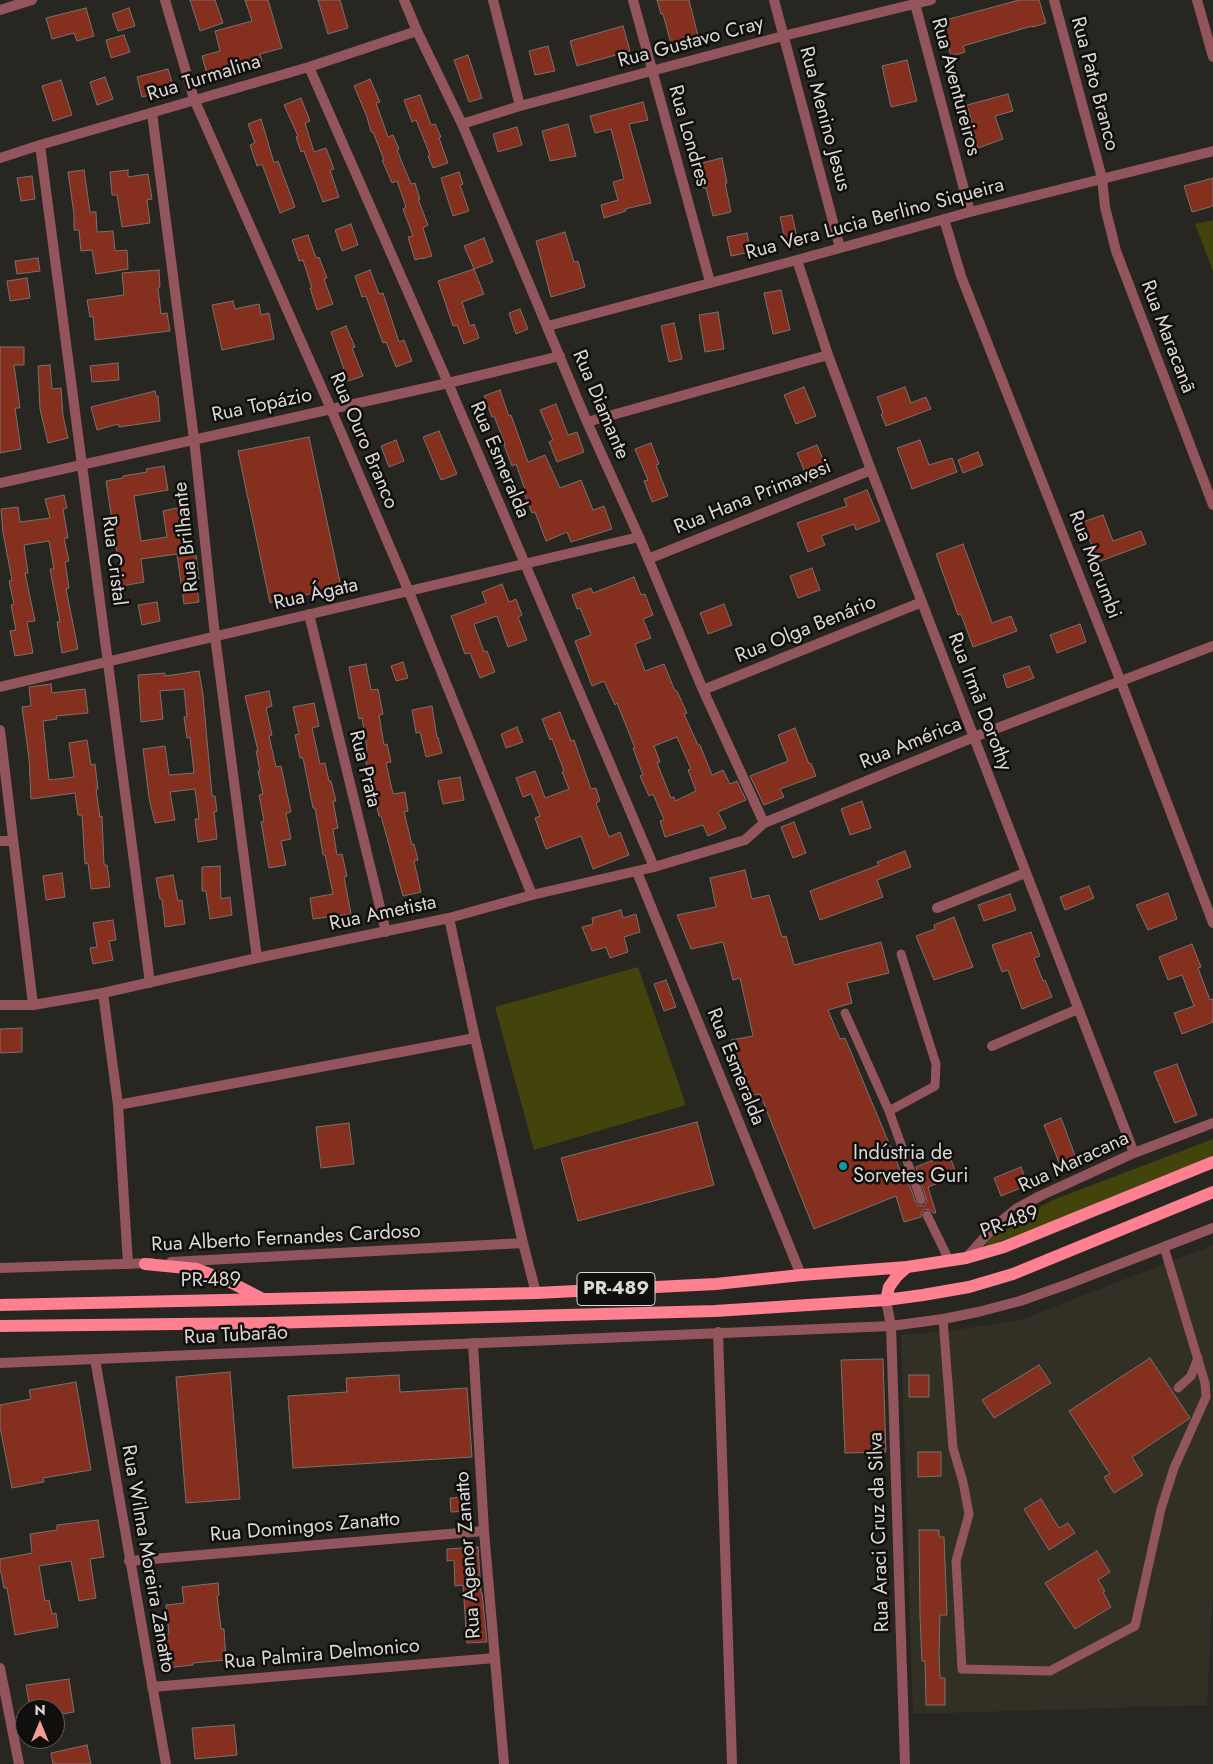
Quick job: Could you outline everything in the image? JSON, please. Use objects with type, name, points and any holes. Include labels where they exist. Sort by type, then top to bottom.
[{"type":"main road","name":"PR-489","points":[[0,1305],[536,1293],[716,1284],[907,1267],[966,1258],[1004,1247],[1213,1162]]},
{"type":"main road","name":"PR-489","points":[[0,1326],[267,1323],[705,1311],[923,1296],[969,1287],[1013,1274],[1213,1192]]},
{"type":"main road","points":[[145,1264],[197,1269],[228,1281],[264,1299]]},
{"type":"main road","points":[[886,1300],[889,1287],[896,1276],[907,1267]]},
{"type":"street","points":[[0,10],[32,0]]},
{"type":"street","name":"Rua Ouro Branco","points":[[165,0],[194,100],[331,409],[409,592],[532,895]]},
{"type":"street","name":"Rua Diamante","points":[[404,0],[462,124],[703,690],[764,823]]},
{"type":"street","points":[[493,0],[520,106]]},
{"type":"street","name":"Rua Londres","points":[[633,0],[651,72],[710,282]]},
{"type":"street","name":"Rua Menino Jesus","points":[[774,0],[840,248]]},
{"type":"street","name":"Rua Gustavo Cray","points":[[462,124],[520,106],[784,36],[914,2],[931,0]]},
{"type":"street","name":"Rua Pato Branco","points":[[1054,0],[1102,178]]},
{"type":"street","points":[[1197,0],[1213,57]]},
{"type":"street","name":"Rua Aventureiros","points":[[914,2],[970,212]]},
{"type":"street","name":"Rua Turmalina","points":[[0,158],[309,67],[417,31]]},
{"type":"street","name":"Rua Esmeralda","points":[[309,67],[448,383],[654,867]]},
{"type":"street","name":"Rua Brilhante","points":[[152,113],[194,439],[215,636],[257,958]]},
{"type":"street","name":"Rua Cristal","points":[[40,145],[150,983]]},
{"type":"street","name":"Rua Vera Lucia Berlino Siqueira","points":[[548,326],[970,212],[1213,151]]},
{"type":"street","name":"Rua Maracanã","points":[[1102,178],[1105,207],[1116,251],[1213,505]]},
{"type":"street","name":"Rua Morumbi","points":[[944,219],[961,276],[1121,682],[1213,923]]},
{"type":"street","name":"Rua Irmã Dorothy","points":[[797,260],[828,355],[871,470],[1134,1153]]},
{"type":"street","points":[[588,422],[828,355]]},
{"type":"street","name":"Rua Topázio","points":[[0,482],[448,383],[560,356]]},
{"type":"street","name":"Rua Hana Primavesi","points":[[648,559],[871,470]]},
{"type":"street","name":"Rua Ágata","points":[[0,686],[639,537]]},
{"type":"street","name":"Rua Olga Benário","points":[[703,690],[922,602]]},
{"type":"street","name":"Rua Prata","points":[[309,614],[386,932]]},
{"type":"street","name":"Rua América","points":[[764,823],[974,737],[1213,646]]},
{"type":"street","points":[[0,730],[33,1005]]},
{"type":"street","name":"Rua Ametista","points":[[0,1005],[33,1005],[103,993],[257,958],[449,918],[532,895],[637,872],[745,840],[764,823]]},
{"type":"street","points":[[0,841],[13,840]]},
{"type":"street","name":"Rua Esmeralda","points":[[637,872],[801,1275]]},
{"type":"street","points":[[937,908],[1025,873]]},
{"type":"street","points":[[449,918],[475,1038],[536,1293]]},
{"type":"street","points":[[103,993],[118,1105],[128,1264]]},
{"type":"street","points":[[992,1046],[1078,1009]]},
{"type":"street","points":[[118,1105],[475,1038]]},
{"type":"street","name":"Rua Maracana","points":[[966,1258],[994,1227],[1016,1209],[1134,1153],[1213,1123]]},
{"type":"street","name":"Rua Tubarão","points":[[0,1363],[891,1326],[943,1319],[1020,1301],[1213,1228]]},
{"type":"street","name":"Rua Alberto Fernandes Cardoso","points":[[0,1268],[145,1264],[523,1243]]},
{"type":"street","name":"Rua Araci Cruz da Silva","points":[[886,1300],[891,1326],[905,1764]]},
{"type":"street","points":[[718,1332],[732,1764]]},
{"type":"street","name":"Rua Agenor Zanatto","points":[[473,1342],[484,1531],[504,1764]]},
{"type":"street","name":"Rua Wilma Moreira Zanatto","points":[[95,1360],[166,1764]]},
{"type":"street","name":"Rua Domingos Zanatto","points":[[129,1561],[484,1531]]},
{"type":"street","name":"Rua Palmira Delmonico","points":[[152,1687],[495,1658]]},
{"type":"street","points":[[0,1668],[19,1764]]},
{"type":"lane","points":[[889,1111],[935,1086],[936,1064],[900,954]]},
{"type":"lane","points":[[845,1013],[889,1111],[921,1200]]},
{"type":"lane","points":[[927,1215],[949,1260]]},
{"type":"lane","points":[[943,1319],[953,1448],[963,1482],[969,1514],[956,1561],[962,1669],[1050,1671],[1135,1626],[1163,1501],[1174,1468],[1206,1397],[1205,1383],[1198,1358],[1164,1247]]},
{"type":"lane","points":[[1178,1388],[1191,1376],[1198,1358]]},
{"type":"shaded area","points":[[1213,220],[1213,271],[1195,224]]},
{"type":"shaded area","points":[[638,967],[686,1105],[534,1150],[495,1007]]},
{"type":"shaded area","points":[[1213,1139],[1213,1160],[983,1248],[999,1228],[1053,1200]]},
{"type":"shaded area","points":[[1213,1245],[1213,1590],[1207,1705],[913,1714],[901,1335],[955,1330],[1020,1320]]},
{"type":"building","points":[[190,0],[215,0],[223,23],[200,31]]},
{"type":"building","points":[[245,0],[268,0],[282,48],[260,54],[262,61],[223,71],[224,73],[208,78],[202,56],[220,51],[215,31],[252,21]]},
{"type":"building","points":[[318,0],[340,0],[348,28],[328,34]]},
{"type":"building","points":[[657,0],[689,0],[699,40],[672,47]]},
{"type":"building","points":[[1019,0],[1039,0],[1046,23],[963,46],[965,52],[951,56],[942,21]]},
{"type":"building","points":[[86,8],[94,36],[77,41],[74,33],[52,39],[46,18]]},
{"type":"building","points":[[129,8],[135,26],[118,31],[112,14]]},
{"type":"building","points":[[623,26],[630,51],[577,66],[570,41]]},
{"type":"building","points":[[124,35],[130,52],[111,58],[106,40]]},
{"type":"building","points":[[548,46],[555,71],[535,75],[529,51]]},
{"type":"building","points":[[468,55],[482,98],[469,102],[454,60]]},
{"type":"building","points":[[907,60],[917,101],[891,107],[882,66]]},
{"type":"building","points":[[168,69],[174,89],[142,97],[137,77]]},
{"type":"building","points":[[105,77],[113,99],[97,105],[90,82]]},
{"type":"building","points":[[370,79],[380,102],[376,103],[388,137],[393,135],[411,184],[415,183],[420,199],[418,199],[428,225],[423,228],[432,256],[415,260],[408,237],[413,236],[403,209],[406,207],[397,181],[392,183],[354,86]]},
{"type":"building","points":[[61,80],[72,115],[53,121],[42,86]]},
{"type":"building","points":[[1008,94],[1013,111],[995,116],[1003,139],[978,148],[967,105]]},
{"type":"building","points":[[420,95],[431,125],[435,124],[441,137],[439,138],[448,163],[433,168],[428,156],[430,155],[416,120],[412,122],[404,100]]},
{"type":"building","points":[[301,98],[310,121],[305,123],[314,152],[326,148],[334,169],[330,170],[339,197],[323,202],[304,151],[301,152],[296,137],[298,136],[284,105]]},
{"type":"building","points":[[643,102],[648,120],[629,124],[651,203],[625,209],[626,211],[604,218],[601,205],[618,200],[613,182],[624,179],[611,129],[595,133],[590,116]]},
{"type":"building","points":[[261,119],[274,163],[278,161],[295,207],[280,213],[262,164],[257,166],[250,145],[255,143],[248,124]]},
{"type":"building","points":[[568,124],[576,156],[550,161],[542,131]]},
{"type":"building","points":[[517,127],[522,145],[498,152],[493,134]]},
{"type":"building","points":[[722,158],[731,212],[713,216],[706,188],[703,188],[698,164]]},
{"type":"building","points":[[84,170],[90,212],[96,212],[97,232],[113,231],[115,251],[127,250],[128,269],[96,274],[92,250],[81,251],[79,230],[74,230],[74,214],[68,172]]},
{"type":"building","points":[[128,170],[128,177],[148,174],[152,199],[147,200],[150,223],[122,227],[117,195],[112,195],[110,172]]},
{"type":"building","points":[[459,172],[463,184],[460,185],[469,211],[453,216],[441,178]]},
{"type":"building","points":[[32,176],[35,199],[21,201],[17,178]]},
{"type":"building","points":[[1213,178],[1213,206],[1192,212],[1184,186]]},
{"type":"building","points":[[792,215],[797,237],[785,239],[780,217]]},
{"type":"building","points":[[351,224],[358,245],[342,251],[335,230]]},
{"type":"building","points":[[565,232],[574,262],[578,261],[585,287],[551,297],[536,241]]},
{"type":"building","points":[[747,233],[751,252],[731,256],[727,237]]},
{"type":"building","points":[[308,235],[316,258],[319,257],[327,278],[324,279],[333,304],[317,310],[303,260],[299,261],[292,240]]},
{"type":"building","points":[[484,238],[493,262],[474,269],[464,246]]},
{"type":"building","points":[[38,258],[40,271],[17,274],[15,261]]},
{"type":"building","points":[[474,269],[484,294],[462,302],[470,326],[474,324],[479,338],[464,344],[457,325],[453,326],[438,281]]},
{"type":"building","points":[[159,270],[160,287],[158,288],[161,314],[167,313],[170,331],[95,340],[93,316],[90,317],[87,300],[124,295],[122,273]]},
{"type":"building","points":[[370,270],[379,294],[383,293],[399,342],[404,340],[412,361],[396,367],[386,342],[383,343],[366,296],[362,297],[355,276]]},
{"type":"building","points":[[27,278],[30,298],[10,301],[7,281]]},
{"type":"building","points":[[781,290],[790,330],[773,334],[764,293]]},
{"type":"building","points":[[233,301],[235,309],[259,304],[261,315],[269,313],[274,339],[222,350],[212,305]]},
{"type":"building","points":[[520,309],[528,329],[516,334],[509,313]]},
{"type":"building","points":[[718,312],[724,349],[705,352],[699,315]]},
{"type":"building","points":[[674,323],[682,359],[669,362],[661,326]]},
{"type":"building","points":[[346,326],[355,347],[352,348],[363,376],[348,381],[331,332]]},
{"type":"building","points":[[0,347],[24,347],[24,365],[14,365],[20,408],[15,408],[21,449],[0,453]]},
{"type":"building","points":[[118,363],[119,380],[92,382],[90,366]]},
{"type":"building","points":[[50,365],[52,389],[61,388],[63,416],[68,438],[48,443],[40,409],[38,366]]},
{"type":"building","points":[[804,387],[816,416],[796,424],[784,395]]},
{"type":"building","points":[[905,387],[911,403],[926,397],[931,409],[886,426],[877,397]]},
{"type":"building","points":[[500,390],[528,462],[545,455],[560,488],[581,480],[593,510],[604,506],[612,529],[571,542],[567,532],[546,541],[535,512],[532,513],[524,493],[526,492],[516,464],[512,466],[494,416],[492,417],[484,396]]},
{"type":"building","points":[[155,391],[156,396],[158,396],[160,421],[119,427],[118,424],[97,430],[91,407]]},
{"type":"building","points":[[556,404],[568,435],[577,432],[584,452],[557,462],[549,442],[553,440],[540,410]]},
{"type":"building","points":[[439,431],[457,474],[441,480],[423,437]]},
{"type":"building","points":[[309,437],[341,587],[270,603],[238,451]]},
{"type":"building","points":[[396,440],[404,461],[389,467],[381,446]]},
{"type":"building","points":[[920,440],[929,465],[952,458],[957,472],[912,489],[897,448]]},
{"type":"building","points":[[651,443],[659,464],[656,465],[668,496],[652,502],[644,481],[648,480],[635,449]]},
{"type":"building","points":[[817,445],[829,474],[809,482],[797,453]]},
{"type":"building","points":[[978,452],[983,465],[963,473],[958,460]]},
{"type":"building","points":[[164,466],[168,490],[134,496],[141,541],[167,537],[163,511],[181,507],[189,556],[196,555],[199,579],[196,579],[199,602],[184,604],[177,554],[141,559],[144,582],[122,586],[106,481],[147,472],[146,469]]},
{"type":"building","points":[[867,490],[880,521],[856,530],[854,524],[821,536],[825,545],[808,552],[797,523],[847,506],[844,499]]},
{"type":"building","points":[[64,495],[67,508],[63,509],[68,538],[64,538],[69,561],[65,562],[69,588],[66,589],[78,649],[62,653],[57,622],[60,622],[50,569],[54,569],[49,541],[24,545],[28,573],[25,573],[35,621],[27,622],[33,653],[15,656],[10,631],[16,630],[11,605],[14,604],[9,581],[12,580],[3,533],[1,509],[18,507],[20,522],[50,518],[45,499]]},
{"type":"building","points":[[1103,515],[1113,541],[1141,531],[1146,544],[1093,564],[1088,551],[1093,549],[1083,522]]},
{"type":"building","points":[[963,544],[992,623],[1011,616],[1017,631],[973,647],[961,614],[958,615],[936,554]]},
{"type":"building","points":[[812,568],[820,590],[798,598],[790,576]]},
{"type":"building","points":[[634,577],[641,595],[645,594],[653,615],[643,619],[651,638],[635,644],[645,671],[664,664],[675,691],[677,691],[687,713],[684,714],[698,745],[700,745],[712,775],[723,770],[730,784],[737,781],[746,800],[718,812],[726,828],[708,836],[703,825],[665,837],[660,821],[664,820],[653,794],[649,796],[640,776],[643,775],[633,748],[635,748],[617,703],[615,705],[604,681],[592,686],[575,641],[591,635],[580,608],[577,609],[572,595],[591,588],[593,593]],"holes":[[[677,737],[691,769],[688,770],[696,791],[675,801],[674,797],[671,798],[657,763],[660,762],[654,746]]]},
{"type":"building","points":[[502,584],[509,602],[516,599],[522,615],[518,617],[527,640],[508,647],[497,616],[474,624],[484,652],[487,651],[495,672],[480,678],[470,653],[465,654],[451,616],[486,603],[482,592]]},
{"type":"building","points":[[157,602],[160,621],[142,625],[138,605]]},
{"type":"building","points":[[724,604],[732,625],[708,634],[700,613]]},
{"type":"building","points":[[1080,624],[1086,642],[1057,653],[1050,635]]},
{"type":"building","points":[[403,662],[408,678],[396,681],[391,666]]},
{"type":"building","points":[[366,664],[371,690],[378,689],[383,714],[379,715],[384,745],[387,744],[391,762],[386,763],[393,794],[405,792],[408,811],[404,812],[412,845],[414,844],[418,860],[414,861],[421,892],[403,896],[381,816],[379,816],[363,750],[367,749],[362,718],[359,719],[349,667]]},
{"type":"building","points":[[1029,666],[1034,678],[1007,688],[1003,675]]},
{"type":"building","points":[[199,671],[212,796],[215,796],[217,811],[214,812],[217,839],[198,842],[195,819],[199,819],[195,789],[170,792],[175,820],[155,823],[149,798],[143,749],[165,746],[169,775],[194,773],[190,737],[187,738],[184,717],[187,717],[184,689],[160,691],[163,719],[141,722],[138,675],[165,673],[165,676]]},
{"type":"building","points":[[51,684],[52,693],[85,689],[88,713],[56,716],[57,719],[43,721],[49,780],[74,777],[69,743],[87,740],[91,765],[95,764],[98,789],[96,789],[100,817],[102,816],[104,865],[107,865],[110,887],[91,889],[88,863],[85,864],[82,815],[78,815],[75,793],[31,799],[29,758],[22,707],[31,706],[29,687]]},
{"type":"building","points":[[269,691],[272,706],[266,708],[272,735],[269,736],[276,767],[281,766],[291,812],[286,813],[291,839],[281,841],[286,865],[269,868],[261,822],[264,821],[259,795],[263,794],[258,771],[260,771],[256,751],[258,751],[245,696]]},
{"type":"building","points":[[314,703],[319,726],[312,728],[320,764],[325,763],[336,801],[333,801],[338,828],[333,829],[337,855],[342,854],[347,876],[344,877],[351,914],[313,919],[310,898],[333,894],[325,855],[323,855],[315,808],[313,808],[303,758],[300,758],[295,735],[299,734],[293,707]]},
{"type":"building","points":[[432,706],[437,738],[442,753],[426,757],[420,732],[416,733],[412,710]]},
{"type":"building","points":[[560,712],[571,741],[574,740],[591,789],[596,788],[600,801],[596,803],[609,837],[620,832],[629,855],[593,869],[581,836],[546,849],[535,818],[540,816],[531,794],[523,797],[516,778],[535,771],[545,798],[569,789],[552,739],[550,740],[542,719]]},
{"type":"building","points":[[517,727],[523,742],[506,748],[501,734]]},
{"type":"building","points":[[795,728],[809,764],[811,763],[816,776],[780,789],[784,797],[764,805],[750,776],[788,761],[778,735]]},
{"type":"building","points":[[460,777],[464,800],[443,804],[438,781]]},
{"type":"building","points":[[862,801],[871,828],[850,835],[841,809]]},
{"type":"building","points":[[794,822],[806,853],[793,858],[781,827]]},
{"type":"building","points":[[905,851],[911,867],[877,880],[883,897],[820,920],[810,891],[879,865],[877,862]]},
{"type":"building","points":[[220,866],[221,899],[230,897],[232,915],[210,919],[206,891],[202,891],[202,867]]},
{"type":"building","points":[[745,870],[752,899],[769,895],[782,937],[786,936],[794,965],[881,942],[889,973],[847,983],[852,1003],[828,1010],[840,1039],[845,1038],[901,1172],[904,1171],[917,1205],[924,1206],[927,1201],[916,1167],[949,1154],[957,1176],[928,1187],[936,1213],[925,1209],[921,1217],[904,1222],[896,1196],[814,1229],[760,1094],[753,1095],[731,1040],[753,1036],[740,978],[733,980],[723,942],[691,949],[677,915],[716,907],[710,878]]},
{"type":"building","points":[[62,873],[65,897],[46,900],[43,876]]},
{"type":"building","points":[[173,875],[178,901],[182,900],[185,924],[165,927],[162,899],[160,899],[156,878]]},
{"type":"building","points":[[1089,886],[1094,898],[1065,910],[1060,897]]},
{"type":"building","points":[[1168,893],[1177,919],[1148,930],[1136,905]]},
{"type":"building","points":[[1010,894],[1016,910],[984,921],[978,905]]},
{"type":"building","points":[[621,910],[623,918],[636,914],[640,932],[624,937],[628,952],[610,958],[606,947],[592,951],[582,927],[593,924],[592,918]]},
{"type":"building","points":[[954,917],[973,967],[934,980],[916,936],[935,929],[934,925]]},
{"type":"building","points":[[113,920],[116,940],[109,941],[113,960],[93,964],[90,948],[97,947],[93,923]]},
{"type":"building","points":[[1031,932],[1040,956],[1034,958],[1052,997],[1022,1009],[1008,970],[1002,972],[992,945]]},
{"type":"building","points":[[1192,944],[1201,967],[1198,968],[1210,1000],[1213,999],[1213,1022],[1182,1034],[1174,1013],[1194,1006],[1182,975],[1168,980],[1159,957]]},
{"type":"building","points":[[666,980],[676,1007],[664,1011],[654,984]]},
{"type":"building","points":[[22,1028],[22,1052],[0,1053],[0,1029]]},
{"type":"building","points":[[1177,1064],[1197,1115],[1175,1123],[1154,1072]]},
{"type":"building","points":[[1061,1118],[1076,1158],[1060,1165],[1044,1125]]},
{"type":"building","points":[[697,1122],[714,1185],[578,1221],[561,1158]]},
{"type":"building","points":[[349,1123],[354,1164],[321,1168],[316,1127]]},
{"type":"building","points":[[1021,1167],[1028,1185],[1001,1196],[994,1178]]},
{"type":"building","points":[[1150,1358],[1190,1418],[1132,1457],[1143,1475],[1114,1493],[1104,1477],[1110,1474],[1069,1411]]},
{"type":"building","points":[[883,1359],[886,1452],[845,1453],[841,1360]]},
{"type":"building","points":[[1039,1365],[1051,1383],[994,1418],[982,1400]]},
{"type":"building","points":[[230,1372],[240,1499],[186,1503],[176,1377]]},
{"type":"building","points":[[399,1375],[400,1392],[467,1388],[472,1457],[293,1468],[288,1396],[347,1392],[346,1378]]},
{"type":"building","points":[[909,1375],[929,1375],[929,1397],[909,1397]]},
{"type":"building","points":[[76,1382],[91,1470],[43,1478],[44,1482],[12,1488],[0,1427],[0,1405],[31,1399],[29,1390]]},
{"type":"building","points":[[918,1452],[941,1452],[941,1476],[918,1477]]},
{"type":"building","points":[[468,1497],[469,1511],[451,1512],[450,1498]]},
{"type":"building","points":[[1041,1499],[1059,1528],[1068,1523],[1075,1533],[1049,1550],[1024,1509]]},
{"type":"building","points":[[98,1520],[104,1557],[90,1559],[96,1598],[79,1601],[71,1561],[39,1566],[45,1601],[49,1600],[52,1614],[56,1613],[58,1627],[15,1635],[7,1588],[4,1588],[0,1572],[0,1559],[32,1553],[30,1534],[57,1530],[57,1525]]},
{"type":"building","points":[[919,1530],[939,1530],[939,1537],[944,1537],[947,1615],[940,1615],[939,1652],[940,1678],[945,1678],[945,1705],[926,1705],[925,1661],[922,1661],[920,1616]]},
{"type":"building","points":[[478,1547],[487,1642],[467,1643],[463,1585],[455,1586],[454,1560],[447,1561],[447,1549]]},
{"type":"building","points":[[1097,1551],[1110,1572],[1098,1580],[1105,1591],[1103,1592],[1111,1607],[1075,1629],[1045,1583]]},
{"type":"building","points":[[218,1583],[219,1595],[217,1596],[221,1629],[224,1629],[226,1660],[165,1668],[162,1635],[169,1634],[166,1605],[184,1603],[182,1587]]},
{"type":"building","points":[[69,1679],[74,1712],[65,1713],[65,1699],[28,1699],[26,1685]]},
{"type":"building","points":[[234,1725],[237,1755],[195,1759],[192,1728]]},
{"type":"building","points":[[87,1745],[91,1764],[53,1764],[51,1753]]},
{"type":"place","name":"Indústria de Sorvetes Guri","points":[[843,1166]]}]
